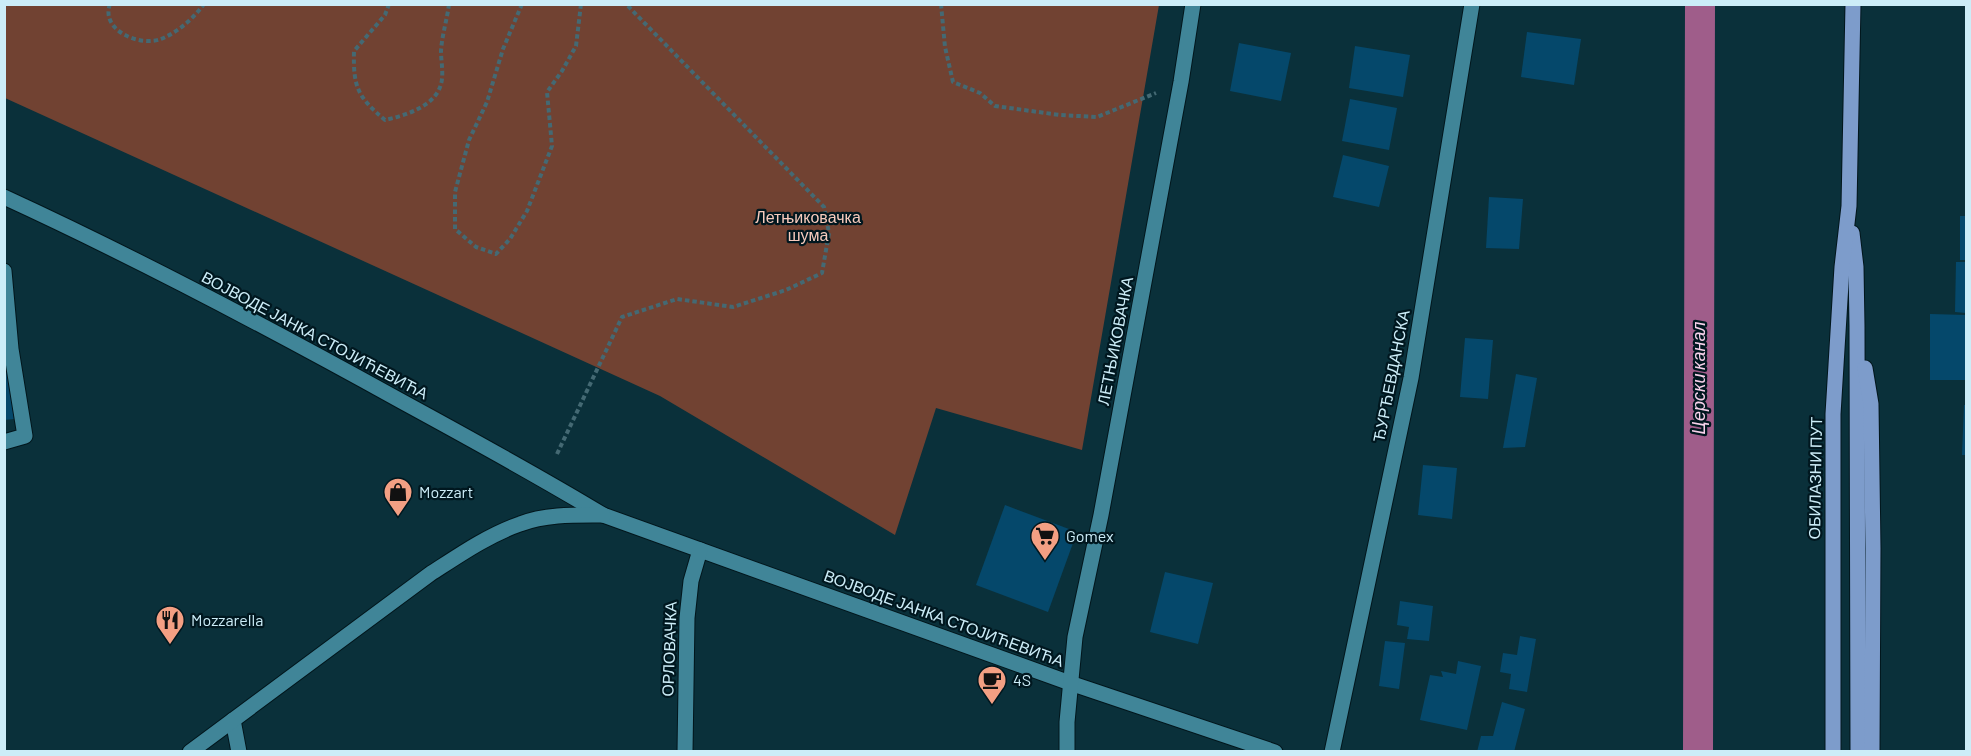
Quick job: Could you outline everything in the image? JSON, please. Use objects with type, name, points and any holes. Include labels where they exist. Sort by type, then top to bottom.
[{"type":"main road","name":"ОБИЛАЗНИ ПУТ","points":[[1833,752],[1833,414],[1842,267],[1849,206],[1853,4]]},
{"type":"main road","name":"ОБИЛАЗНИ ПУТ","points":[[1849,206],[1856,267],[1857,326],[1858,752]]},
{"type":"main road","points":[[1857,326],[1871,404],[1874,548],[1872,752]]},
{"type":"street","name":"ЛЕТЊИКОВАЧКА","points":[[1067,752],[1075,637],[1103,503],[1194,4]]},
{"type":"street","name":"ЂУРЂЕВДАНСКА","points":[[1332,752],[1411,378],[1472,4]]},
{"type":"street","name":"ВОЈВОДЕ ЈАНКА СТОЈИЋЕВИЋА","points":[[4,197],[89,236],[286,338],[527,470],[603,515],[1070,683],[1275,752]]},
{"type":"street","points":[[4,271],[11,350],[25,436],[4,442]]},
{"type":"street","name":"ВОЈВОДЕ ЈАНКА СТОЈИЋЕВИЋА","points":[[190,752],[430,574],[468,550],[521,523],[545,518],[603,515]]},
{"type":"street","name":"ОРЛОВАЧКА","points":[[685,752],[687,618],[691,581],[700,549]]},
{"type":"street","points":[[233,720],[239,752]]},
{"type":"path","points":[[110,4],[108,10],[113,25],[125,36],[142,42],[160,40],[195,16],[204,4]]},
{"type":"path","points":[[389,4],[385,15],[354,51],[353,75],[364,102],[385,120],[411,113],[430,101],[442,82],[443,29],[449,4]]},
{"type":"path","points":[[522,4],[503,49],[487,102],[469,140],[455,192],[454,229],[476,247],[496,254],[510,239],[527,211],[552,146],[548,92],[576,46],[580,4]]},
{"type":"path","points":[[557,454],[622,317],[677,299],[733,308],[786,290],[822,273],[829,233],[824,207],[626,4]]},
{"type":"path","points":[[940,4],[945,47],[953,82],[980,93],[995,106],[1060,115],[1097,117],[1112,113],[1181,82]]},
{"type":"green space","name":"Летњиковачка шума","points":[[5,4],[1159,5],[1082,450],[936,408],[895,535],[660,396],[5,98]]},
{"type":"building","points":[[1527,32],[1581,39],[1574,85],[1521,77]]},
{"type":"building","points":[[1239,43],[1291,53],[1281,101],[1230,91]]},
{"type":"building","points":[[1355,46],[1410,55],[1403,97],[1349,88]]},
{"type":"building","points":[[1350,99],[1397,108],[1389,150],[1342,141]]},
{"type":"building","points":[[1343,155],[1389,166],[1379,207],[1333,197]]},
{"type":"building","points":[[1489,197],[1523,199],[1519,249],[1486,248]]},
{"type":"building","points":[[1960,216],[1966,216],[1966,260],[1960,260]]},
{"type":"building","points":[[1956,262],[1966,262],[1966,313],[1955,312]]},
{"type":"building","points":[[1930,314],[1966,315],[1966,380],[1930,380]]},
{"type":"building","points":[[1465,338],[1493,340],[1488,399],[1460,397]]},
{"type":"building","points":[[8,366],[14,419],[4,420],[4,367]]},
{"type":"building","points":[[1516,374],[1537,378],[1525,447],[1503,448]]},
{"type":"building","points":[[1964,405],[1966,405],[1966,455],[1962,455]]},
{"type":"building","points":[[1423,465],[1457,468],[1452,519],[1418,515]]},
{"type":"building","points":[[1005,505],[1077,532],[1048,612],[976,585]]},
{"type":"building","points":[[1165,572],[1213,583],[1198,644],[1150,632]]},
{"type":"building","points":[[1400,601],[1433,606],[1429,641],[1407,639],[1409,627],[1397,625]]},
{"type":"building","points":[[1520,636],[1536,639],[1527,692],[1509,689],[1511,674],[1500,672],[1503,653],[1517,655]]},
{"type":"building","points":[[1385,641],[1405,643],[1399,689],[1379,686]]},
{"type":"building","points":[[1458,661],[1481,666],[1467,730],[1420,720],[1430,675],[1443,677],[1441,671],[1456,674]]},
{"type":"building","points":[[1502,702],[1525,709],[1514,752],[1477,752],[1481,736],[1493,736]]},
{"type":"waterway","name":"Церски канал","points":[[1698,752],[1700,4]]},
{"type":"place","name":"Mozzart","points":[[398,518]]},
{"type":"place","name":"Gomex","points":[[1045,562]]},
{"type":"place","name":"Mozzarella","points":[[170,646]]},
{"type":"place","name":"4S","points":[[992,706]]}]
